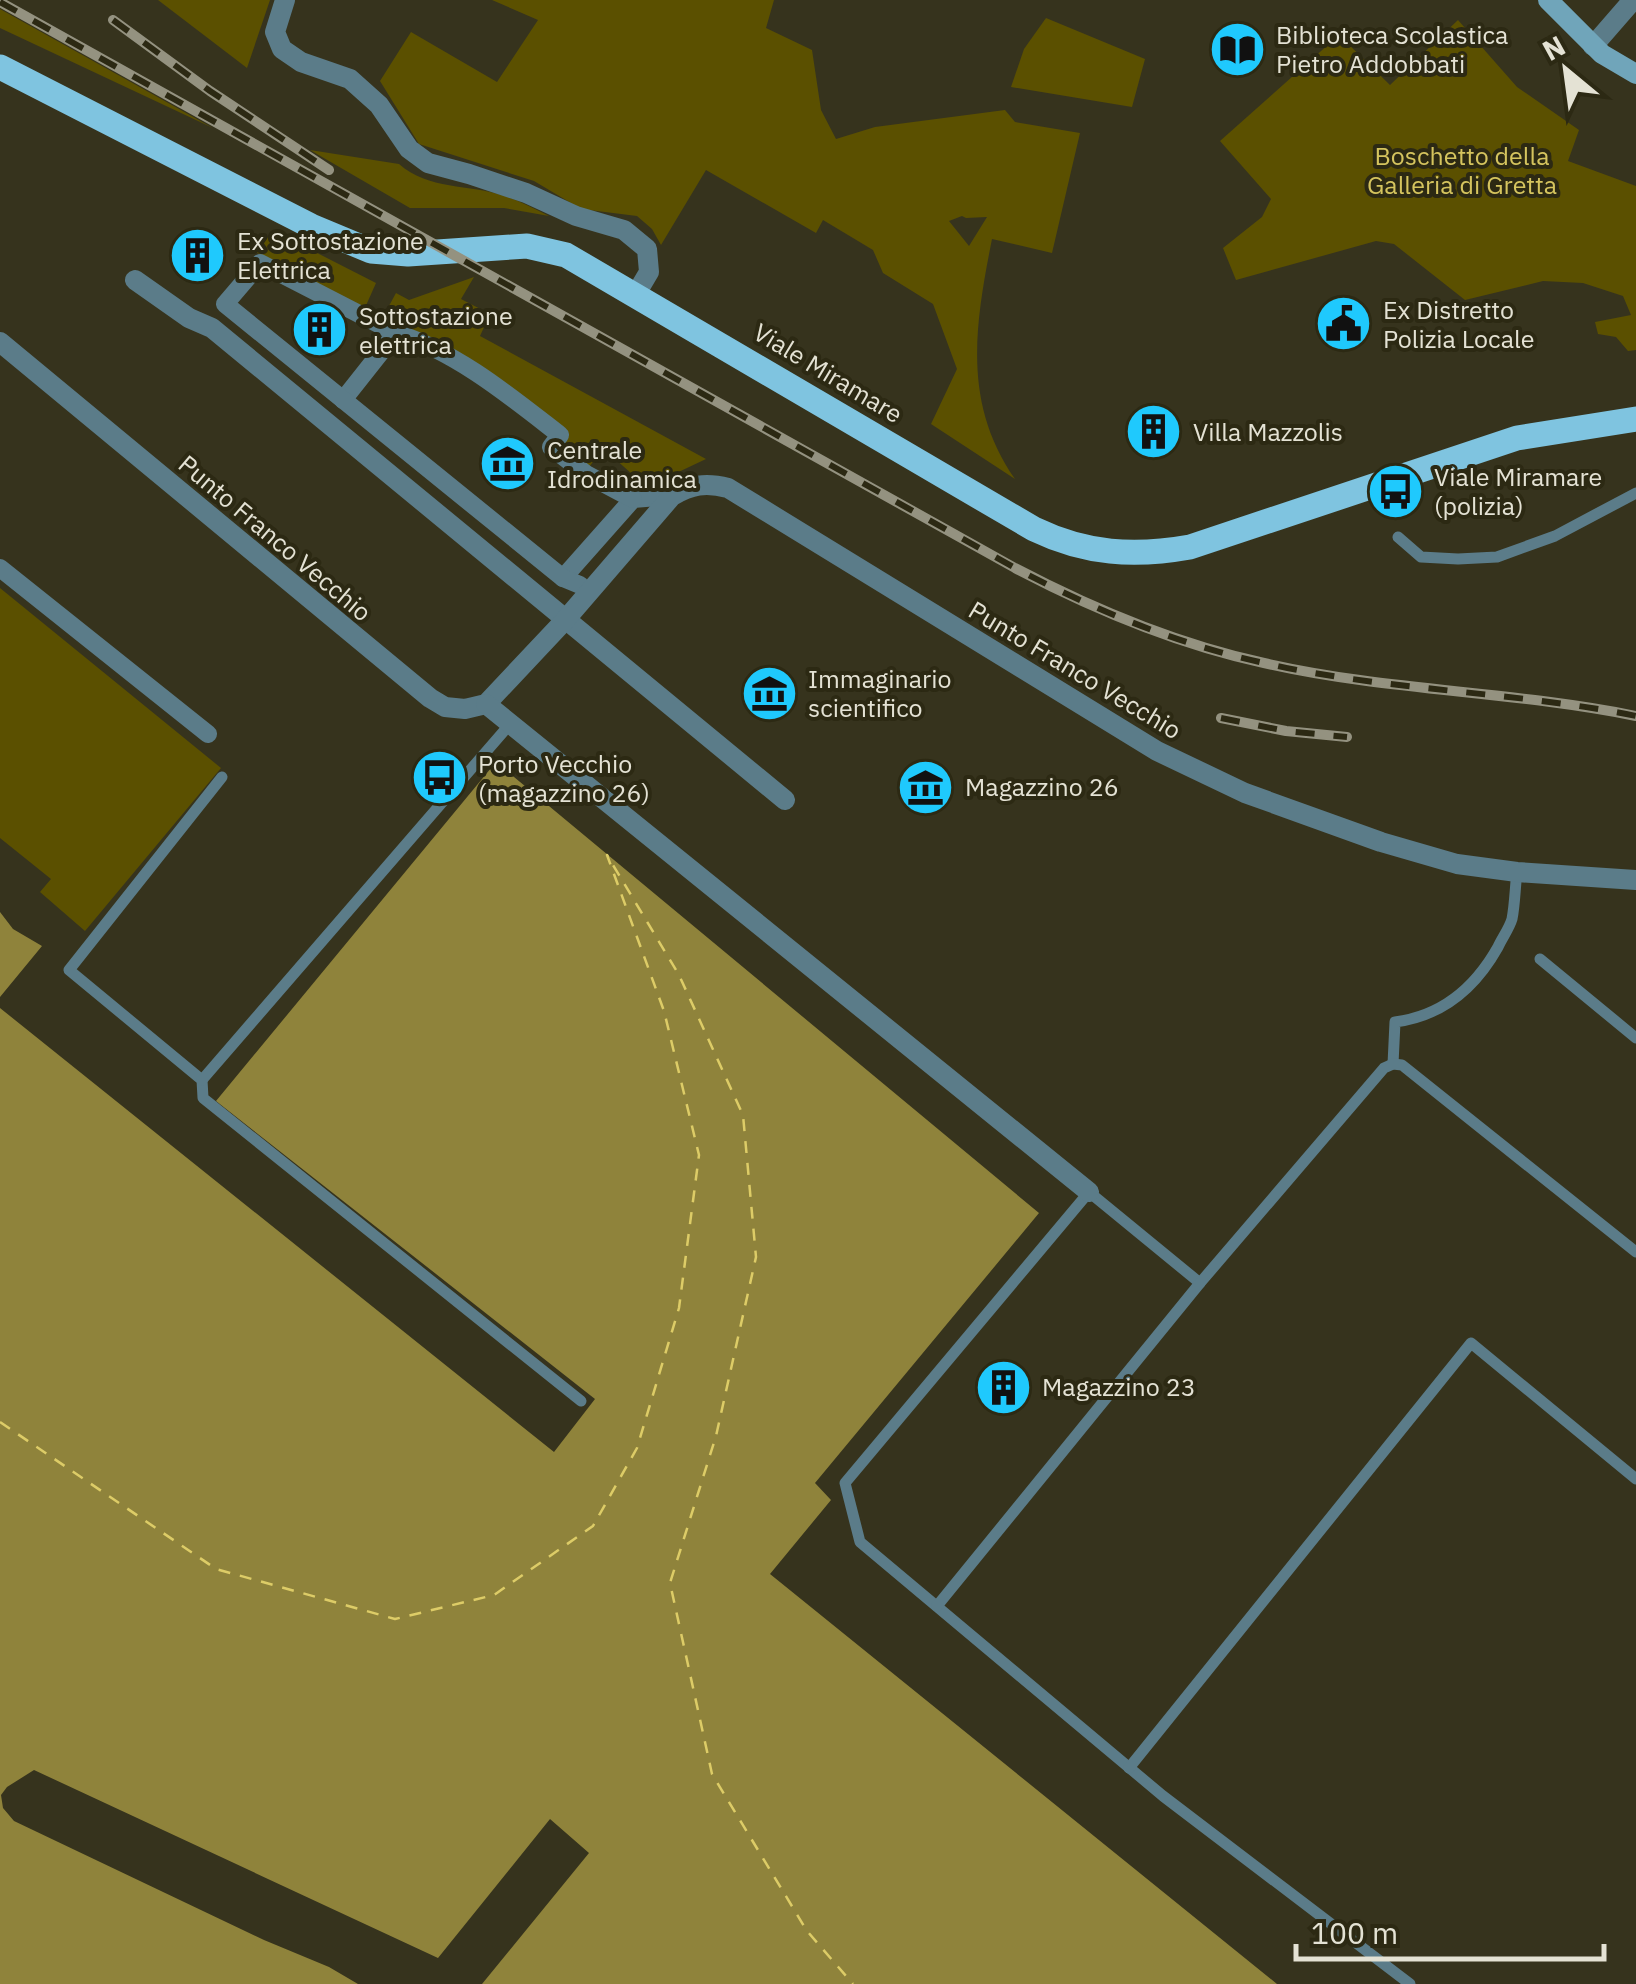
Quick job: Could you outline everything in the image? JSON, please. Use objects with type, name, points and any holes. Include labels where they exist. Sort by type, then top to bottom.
[{"type":"main road","points":[[1548,0],[1592,46],[1636,74]]},
{"type":"main road","name":"Viale Miramare","points":[[3,69],[358,247],[408,254],[508,246],[546,249],[591,267],[1034,529],[1101,552],[1142,554],[1190,547],[1517,438],[1636,419]]},
{"type":"street","points":[[285,0],[275,32],[282,49],[300,62],[350,79],[379,105],[409,149],[428,163],[624,230],[647,250],[649,272],[636,294]]},
{"type":"street","points":[[1592,46],[1634,0]]},
{"type":"street","points":[[633,500],[572,582],[226,304],[260,263],[373,317],[396,334],[414,339],[499,388],[560,436],[551,447],[586,474],[633,500],[658,498]]},
{"type":"street","points":[[135,280],[189,318],[212,328],[785,800]]},
{"type":"street","points":[[343,400],[396,334]]},
{"type":"street","name":"Punto Franco Vecchio","points":[[0,342],[430,698],[446,707],[465,709],[486,704],[672,496],[689,486],[715,485],[728,488],[1157,751],[1246,793],[1381,842],[1458,864],[1636,880]]},
{"type":"street","points":[[0,568],[208,734]]},
{"type":"street","points":[[486,704],[1089,1192]]},
{"type":"lane","points":[[1398,536],[1421,557],[1497,557],[1555,536],[1636,493]]},
{"type":"lane","points":[[510,724],[202,1080],[203,1098],[581,1401]]},
{"type":"lane","points":[[202,1080],[69,970],[222,778]]},
{"type":"lane","points":[[1392,1064],[1395,1022],[1422,1018],[1442,1008],[1462,994],[1488,964],[1511,922],[1517,872]]},
{"type":"lane","points":[[1540,959],[1636,1038]]},
{"type":"lane","points":[[937,1606],[1200,1282],[1384,1068],[1402,1064],[1636,1252]]},
{"type":"lane","points":[[1200,1282],[1089,1192],[846,1484],[860,1542],[1128,1768],[1410,1984]]},
{"type":"lane","points":[[1128,1768],[1471,1343],[1636,1479]]},
{"type":"green space","points":[[158,0],[270,0],[247,68]]},
{"type":"green space","points":[[492,0],[774,0],[766,28],[812,50],[821,110],[836,139],[875,127],[1005,110],[1015,122],[1080,133],[1052,253],[992,239],[981,302],[977,363],[987,422],[1015,479],[931,424],[957,369],[933,304],[883,273],[873,250],[823,220],[816,233],[706,170],[661,245],[652,229],[637,216],[581,209],[534,181],[419,144],[380,81],[411,32],[497,82],[538,20]],"holes":[[[987,217],[969,246],[949,221]]]},
{"type":"green space","points":[[0,9],[213,128],[0,28]]},
{"type":"green space","points":[[1046,18],[1145,59],[1132,107],[1011,87],[1024,49]]},
{"type":"green space","name":"Boschetto della Galleria di Gretta","points":[[1458,20],[1517,87],[1579,130],[1568,161],[1636,186],[1636,350],[1628,351],[1616,337],[1598,334],[1595,322],[1631,315],[1623,296],[1583,283],[1543,281],[1465,300],[1394,244],[1376,241],[1236,280],[1223,248],[1262,217],[1271,199],[1220,141],[1339,35],[1390,85]]},
{"type":"green space","points":[[310,150],[399,164],[423,178],[505,196],[549,216],[504,208],[410,208]]},
{"type":"green space","points":[[274,231],[376,283],[364,310],[254,251]]},
{"type":"green space","points":[[474,277],[461,299],[490,314],[480,336],[706,459],[668,477],[653,493],[603,448],[587,470],[505,386],[384,315],[396,293],[409,300]]},
{"type":"green space","points":[[0,588],[221,768],[85,931],[40,892],[51,879],[0,838]]},
{"type":"shaded area","points":[[496,762],[1039,1213],[815,1483],[831,1500],[770,1574],[1277,1984],[0,1984],[0,1008],[554,1452],[595,1399],[216,1101]]},
{"type":"shaded area","points":[[0,912],[13,929],[42,946],[0,997]]},
{"type":"pier","points":[[34,1770],[438,1958],[550,1819],[589,1853],[482,1984],[358,1984],[14,1821],[3,1808],[1,1795]]},
{"type":"ferry route","points":[[0,1422],[216,1569],[395,1619],[494,1595],[593,1526],[637,1448],[679,1308],[699,1155],[664,1011],[607,855],[679,975],[743,1115],[756,1257],[716,1436],[670,1583],[712,1774],[807,1931],[853,1984]]},
{"type":"railway","points":[[0,2],[1015,568],[1106,612],[1168,636],[1264,663],[1636,716]]},
{"type":"railway","points":[[113,20],[329,170]]},
{"type":"railway","points":[[1221,718],[1286,731],[1347,737]]},
{"type":"place","name":"Biblioteca Scolastica Pietro Addobbati","points":[[1237,49]]},
{"type":"place","name":"Ex Sottostazione Elettrica","points":[[198,255]]},
{"type":"place","name":"Ex Distretto Polizia Locale","points":[[1344,324]]},
{"type":"place","name":"Sottostazione elettrica","points":[[320,330]]},
{"type":"place","name":"Villa Mazzolis","points":[[1154,432]]},
{"type":"place","name":"Centrale Idrodinamica","points":[[508,464]]},
{"type":"place","name":"Viale Miramare (polizia)","points":[[1395,491]]},
{"type":"place","name":"Immaginario scientifico","points":[[769,693]]},
{"type":"place","name":"Porto Vecchio (magazzino 26)","points":[[439,778]]},
{"type":"place","name":"Magazzino 26","points":[[926,787]]},
{"type":"place","name":"Magazzino 23","points":[[1003,1387]]}]
